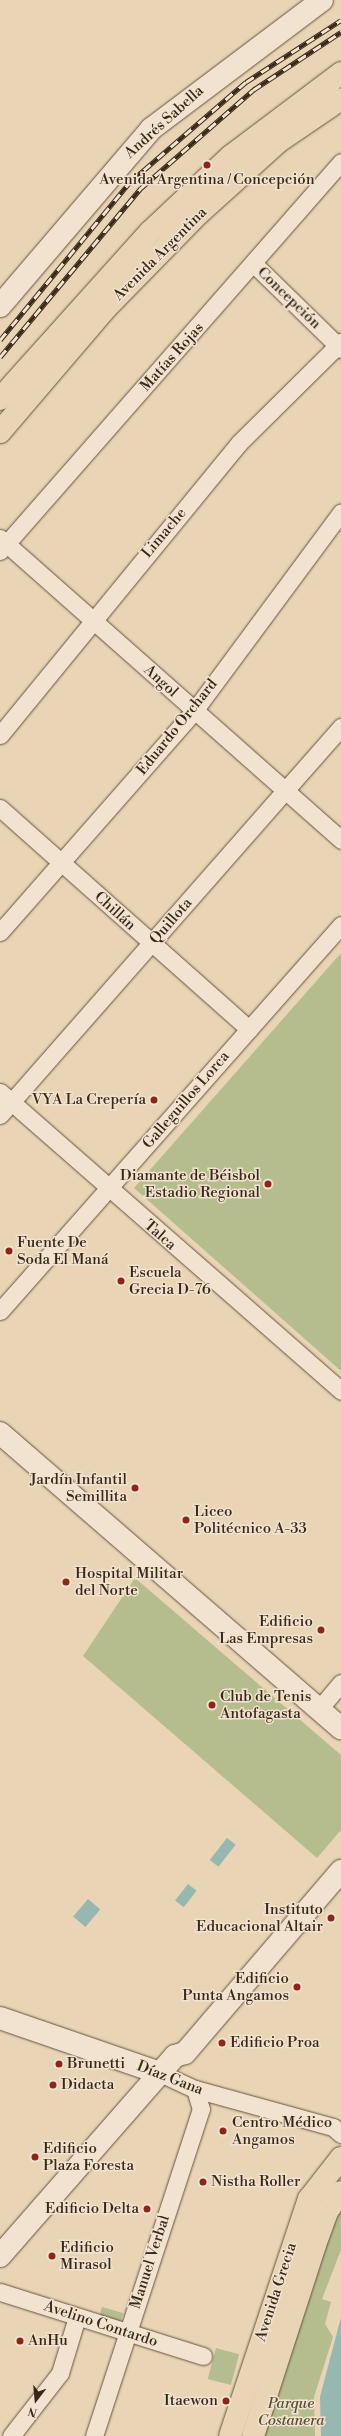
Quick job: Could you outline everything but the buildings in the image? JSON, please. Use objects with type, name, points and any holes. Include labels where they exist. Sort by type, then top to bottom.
[{"type":"main road","name":"Andrés Sabella","points":[[0,306],[151,129],[322,0]]},
{"type":"main road","name":"Avenida Argentina","points":[[0,399],[150,232],[250,141],[341,73]]},
{"type":"main road","name":"Avenida Argentina","points":[[0,432],[106,308],[193,219],[278,142],[341,99]]},
{"type":"main road","points":[[0,1433],[341,1728]]},
{"type":"main road","points":[[175,2056],[177,2044],[341,1857]]},
{"type":"main road","points":[[0,2256],[175,2056],[185,2053],[341,1870]]},
{"type":"main road","name":"Díaz Gana","points":[[0,2018],[160,2073]]},
{"type":"main road","name":"Avenida Grecia","points":[[230,2436],[306,2206],[321,2180],[341,2158]]},
{"type":"main road","name":"Avenida Grecia","points":[[253,2436],[315,2245],[328,2210],[341,2192]]},
{"type":"street","name":"Matías Rojas","points":[[2,544],[254,264],[341,162]]},
{"type":"street","name":"Concepción","points":[[254,264],[340,345]]},
{"type":"street","name":"Limache","points":[[0,735],[92,620],[239,443],[340,345]]},
{"type":"street","name":"Eduardo Orchard","points":[[0,932],[194,711],[341,512]]},
{"type":"street","name":"Angol","points":[[2,544],[92,620],[341,840]]},
{"type":"street","name":"Quillota","points":[[0,1115],[5,1096],[151,943],[341,727]]},
{"type":"street","name":"Chillán","points":[[0,808],[249,1029]]},
{"type":"street","name":"Galleguillos Lorca","points":[[0,1311],[341,925]]},
{"type":"street","name":"Talca","points":[[5,1096],[341,1391]]},
{"type":"street","points":[[319,1709],[341,1683]]},
{"type":"street","name":"Díaz Gana","points":[[160,2073],[195,2089],[333,2127],[341,2134]]},
{"type":"street","name":"Manuel Verbal","points":[[94,2436],[201,2109],[195,2089]]},
{"type":"street","name":"Avelino Contardo","points":[[0,2292],[203,2356]]},
{"type":"street","points":[[11,2436],[60,2373],[77,2317]]},
{"type":"green space","name":"Diamante de Béisbol Estadio Regional","points":[[341,953],[341,1371],[134,1188]]},
{"type":"green space","name":"Club de Tenis Antofagasta","points":[[135,1578],[341,1755],[341,1830],[317,1858],[83,1656]]},
{"type":"green space","name":"Parque Costanera","points":[[341,2198],[341,2250],[322,2299],[331,2302],[325,2324],[333,2337],[314,2397],[315,2436],[260,2436]]},
{"type":"green space","points":[[102,2307],[123,2313],[121,2322],[100,2316]]},
{"type":"green space","points":[[216,2348],[239,2354],[231,2385],[208,2379]]},
{"type":"water","points":[[227,1838],[236,1845],[218,1867],[210,1860]]},
{"type":"water","points":[[188,1884],[197,1891],[184,1907],[175,1901]]},
{"type":"water","points":[[88,1899],[100,1909],[85,1927],[73,1917]]},
{"type":"water","points":[[341,2317],[341,2436],[321,2436],[320,2397]]},
{"type":"railway","points":[[0,340],[130,182],[246,82],[341,20]]},
{"type":"railway","points":[[0,357],[141,188],[253,90],[341,32]]},
{"type":"place","name":"Avenida Argentina / Concepción","points":[[207,165]]},
{"type":"place","name":"VYA La Crepería","points":[[154,1100]]},
{"type":"place","name":"Diamante de Béisbol Estadio Regional","points":[[268,1184]]},
{"type":"place","name":"Fuente De Soda El Maná","points":[[9,1251]]},
{"type":"place","name":"Escuela Grecia D-76","points":[[121,1281]]},
{"type":"place","name":"Jardín Infantil Semillita","points":[[135,1488]]},
{"type":"place","name":"Liceo Politécnico A-33","points":[[186,1520]]},
{"type":"place","name":"Hospital Militar del Norte","points":[[66,1582]]},
{"type":"place","name":"Edificio Las Empresas","points":[[321,1630]]},
{"type":"place","name":"Club de Tenis Antofagasta","points":[[212,1705]]},
{"type":"place","name":"Instituto Educacional Altair","points":[[331,1918]]},
{"type":"place","name":"Edificio Punta Angamos","points":[[297,1987]]},
{"type":"place","name":"Edificio Proa","points":[[222,2043]]},
{"type":"place","name":"Brunetti","points":[[59,2064]]},
{"type":"place","name":"Didacta","points":[[53,2085]]},
{"type":"place","name":"Centro Médico Angamos","points":[[223,2131]]},
{"type":"place","name":"Edificio Plaza Foresta","points":[[35,2157]]},
{"type":"place","name":"Nistha Roller","points":[[203,2182]]},
{"type":"place","name":"Edificio Delta","points":[[147,2209]]},
{"type":"place","name":"Edificio Mirasol","points":[[52,2256]]},
{"type":"place","name":"AnHu","points":[[20,2341]]},
{"type":"place","name":"Itaewon","points":[[226,2401]]}]
